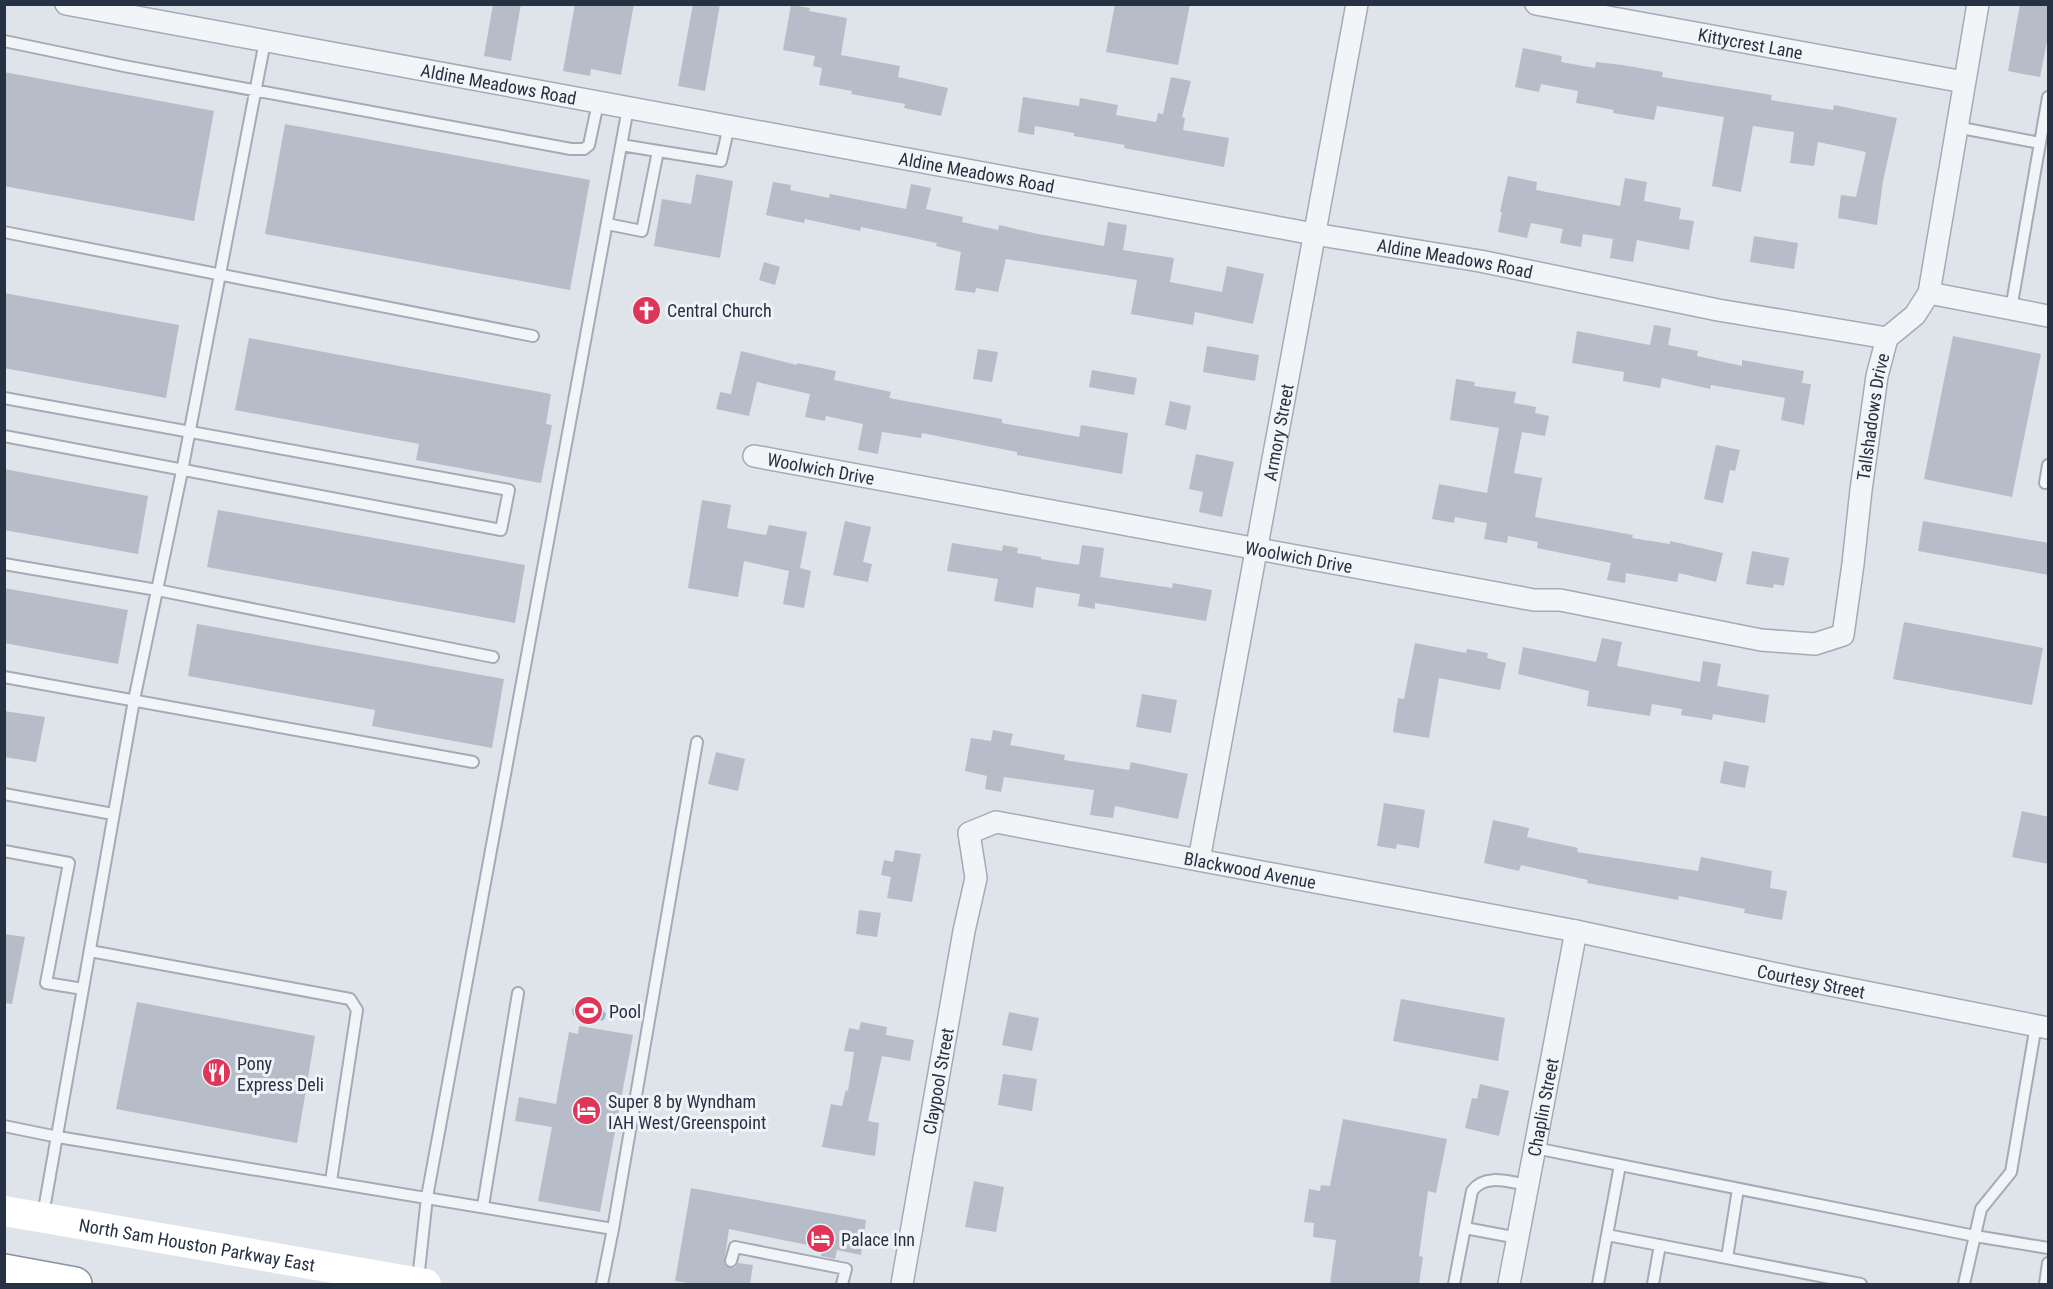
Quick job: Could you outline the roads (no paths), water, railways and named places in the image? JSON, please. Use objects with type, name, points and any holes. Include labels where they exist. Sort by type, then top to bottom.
[{"type":"highway","points":[[4,1271],[75,1284]]},
{"type":"main road","name":"North Sam Houston Parkway East","points":[[4,1211],[422,1284]]},
{"type":"street","name":"Aldine Meadows Road","points":[[66,4],[1314,234],[1480,261],[1718,310],[1887,338]]},
{"type":"street","name":"Armory Street","points":[[1199,860],[1357,4]]},
{"type":"street","name":"Kittycrest Lane","points":[[1536,4],[1964,82]]},
{"type":"street","name":"Tallshadows Drive","points":[[1843,635],[1877,376],[1887,338],[1915,315],[1929,293],[1978,4]]},
{"type":"street","points":[[1929,293],[2049,316]]},
{"type":"street","name":"Woolwich Drive","points":[[754,456],[1534,600],[1560,600],[1761,640],[1815,644],[1843,635]]},
{"type":"street","name":"Blackwood Avenue","points":[[976,878],[969,833],[996,822],[1576,931]]},
{"type":"street","name":"Claypool Street","points":[[902,1284],[964,932],[976,878]]},
{"type":"street","name":"Courtesy Street","points":[[1576,931],[2042,1027]]},
{"type":"street","name":"Chaplin Street","points":[[1509,1284],[1576,931]]},
{"type":"lane","points":[[4,41],[256,91],[571,149],[584,149],[589,146],[598,103]]},
{"type":"lane","points":[[42,1218],[134,700],[182,471],[265,41]]},
{"type":"lane","points":[[2011,309],[2049,97]]},
{"type":"lane","points":[[422,1284],[427,1197],[628,108]]},
{"type":"lane","points":[[621,145],[721,161],[729,126]]},
{"type":"lane","points":[[1956,127],[2040,143]]},
{"type":"lane","points":[[607,224],[642,231],[658,151]]},
{"type":"lane","points":[[4,232],[533,336]]},
{"type":"lane","points":[[4,398],[509,490],[501,530],[4,436]]},
{"type":"lane","points":[[2045,483],[2049,465]]},
{"type":"lane","points":[[4,564],[157,590],[494,657]]},
{"type":"lane","points":[[4,677],[473,762]]},
{"type":"lane","points":[[602,1284],[697,742]]},
{"type":"lane","points":[[4,794],[113,813]]},
{"type":"lane","points":[[4,851],[69,863],[46,983],[83,990]]},
{"type":"lane","points":[[90,951],[350,999],[357,1010],[331,1181]]},
{"type":"lane","points":[[483,1206],[518,993]]},
{"type":"lane","points":[[1964,1284],[1981,1209],[2011,1172],[2042,1027]]},
{"type":"lane","points":[[4,1126],[58,1137],[613,1229]]},
{"type":"lane","points":[[1535,1148],[1975,1236],[2049,1248]]},
{"type":"lane","points":[[1598,1284],[1620,1165]]},
{"type":"lane","points":[[1454,1284],[1472,1191],[1484,1180],[1492,1179],[1528,1185]]},
{"type":"lane","points":[[1727,1258],[1738,1189]]},
{"type":"lane","points":[[1465,1228],[1518,1238]]},
{"type":"lane","points":[[1607,1235],[1861,1284]]},
{"type":"lane","points":[[1653,1284],[1660,1245]]},
{"type":"lane","points":[[731,1261],[735,1247],[846,1269],[842,1284]]},
{"type":"lane","points":[[2045,1284],[2049,1263]]},
{"type":"water","name":"Pool","points":[[588,1003],[601,1007],[606,1014],[604,1020],[580,1020],[573,1015],[572,1009],[576,1004]]},
{"type":"place","name":"Central Church","points":[[646,310]]},
{"type":"place","name":"Pool","points":[[588,1011]]},
{"type":"place","name":"Pony Express Deli","points":[[216,1073]]},
{"type":"place","name":"Super 8 by Wyndham IAH West/Greenspoint","points":[[587,1111]]},
{"type":"place","name":"Palace Inn","points":[[820,1239]]}]
